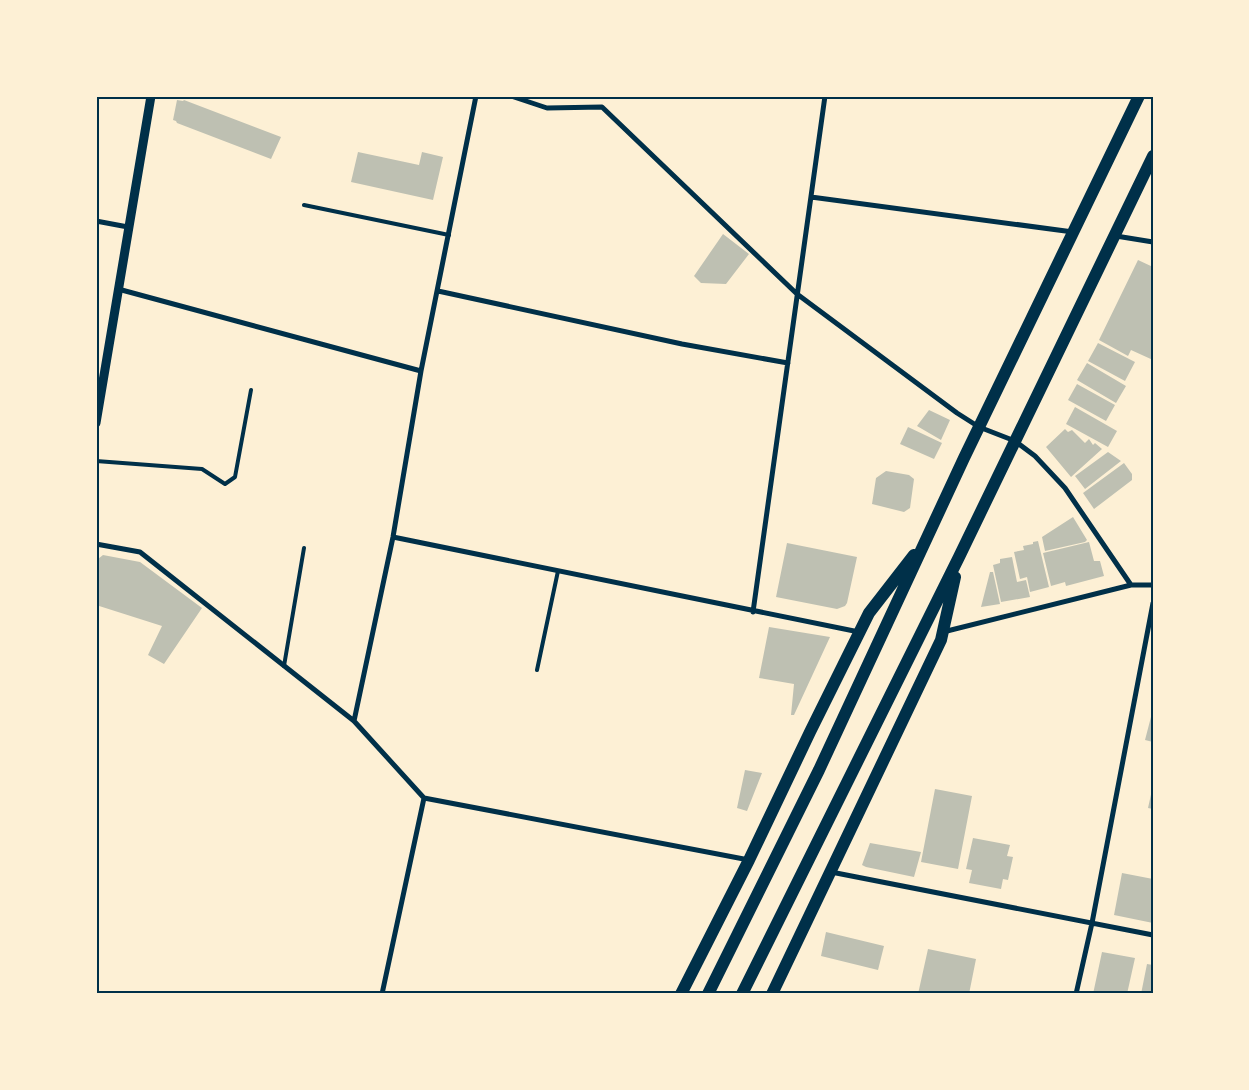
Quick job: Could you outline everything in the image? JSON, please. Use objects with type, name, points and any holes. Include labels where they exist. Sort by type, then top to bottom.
[{"type":"main road","points":[[708,994],[819,770],[979,427],[1139,96]]},
{"type":"main road","points":[[742,994],[846,781],[959,558],[1153,156]]},
{"type":"main road","points":[[681,994],[749,860],[869,613],[928,537]]},
{"type":"main road","points":[[772,994],[940,640],[959,558]]},
{"type":"street","points":[[96,423],[151,96]]},
{"type":"street","points":[[354,721],[393,536],[421,371],[476,96]]},
{"type":"street","points":[[511,96],[547,108],[602,107],[797,294],[957,413],[979,427],[1015,441],[1035,456],[1065,488],[1131,585]]},
{"type":"street","points":[[753,612],[825,96]]},
{"type":"street","points":[[811,197],[1074,232]]},
{"type":"street","points":[[96,221],[128,227]]},
{"type":"street","points":[[1115,236],[1153,242]]},
{"type":"street","points":[[118,289],[421,371]]},
{"type":"street","points":[[438,291],[682,344],[788,364]]},
{"type":"street","points":[[393,536],[753,612],[859,632]]},
{"type":"street","points":[[96,544],[140,552],[354,721],[424,798],[749,860]]},
{"type":"street","points":[[943,632],[1131,585],[1153,585]]},
{"type":"street","points":[[1076,994],[1092,923],[1153,603]]},
{"type":"street","points":[[382,994],[424,798]]},
{"type":"street","points":[[831,872],[1153,936]]},
{"type":"lane","points":[[304,205],[449,236]]},
{"type":"lane","points":[[96,461],[202,468],[225,484],[235,477],[251,390]]},
{"type":"lane","points":[[284,666],[304,548]]},
{"type":"lane","points":[[536,670],[558,571]]},
{"type":"building","points":[[177,100],[184,100],[281,137],[271,159],[177,123],[173,120]]},
{"type":"building","points":[[358,152],[419,165],[422,152],[443,157],[433,200],[351,182]]},
{"type":"building","points":[[723,234],[749,254],[726,284],[701,283],[694,276]]},
{"type":"building","points":[[1138,260],[1153,267],[1153,360],[1131,350],[1128,356],[1099,340]]},
{"type":"building","points":[[1098,343],[1135,362],[1125,381],[1088,361]]},
{"type":"building","points":[[1087,363],[1126,386],[1116,403],[1077,380]]},
{"type":"building","points":[[1077,384],[1115,405],[1106,421],[1068,400]]},
{"type":"building","points":[[1075,407],[1117,431],[1108,447],[1066,424]]},
{"type":"building","points":[[929,410],[950,420],[941,440],[917,426]]},
{"type":"building","points":[[908,427],[942,443],[934,459],[900,444]]},
{"type":"building","points":[[1065,429],[1068,432],[1072,430],[1085,443],[1089,439],[1093,445],[1095,443],[1102,449],[1071,477],[1046,447]]},
{"type":"building","points":[[1108,452],[1121,461],[1085,489],[1075,476]]},
{"type":"building","points":[[1124,463],[1132,474],[1132,480],[1094,509],[1083,493]]},
{"type":"building","points":[[886,471],[909,475],[914,479],[910,508],[904,512],[872,504],[876,478]]},
{"type":"building","points":[[1073,517],[1087,540],[1045,551],[1042,537]]},
{"type":"building","points":[[1038,541],[1049,587],[1030,592],[1027,577],[1020,579],[1014,552],[1024,550],[1023,546]]},
{"type":"building","points":[[1089,542],[1094,561],[1100,561],[1104,576],[1066,586],[1065,582],[1051,586],[1043,553]]},
{"type":"building","points":[[787,543],[857,557],[845,606],[837,609],[776,597]]},
{"type":"building","points":[[103,555],[140,562],[202,608],[164,664],[148,655],[162,626],[96,605],[98,559]]},
{"type":"building","points":[[1012,557],[1017,582],[1026,580],[1030,597],[1001,602],[993,565],[1000,563],[1000,559]]},
{"type":"building","points":[[990,572],[993,572],[1000,604],[981,607]]},
{"type":"building","points":[[769,627],[830,637],[794,715],[791,715],[794,684],[759,678]]},
{"type":"building","points":[[1153,713],[1153,742],[1145,740]]},
{"type":"building","points":[[745,770],[762,773],[747,811],[737,808]]},
{"type":"building","points":[[935,789],[972,796],[958,869],[921,862]]},
{"type":"building","points":[[1153,790],[1153,809],[1148,808]]},
{"type":"building","points":[[973,838],[1010,845],[1007,856],[1013,857],[1008,880],[1003,879],[1001,889],[969,883],[972,870],[966,869]]},
{"type":"building","points":[[870,843],[921,852],[914,877],[862,865]]},
{"type":"building","points":[[1122,873],[1153,879],[1153,923],[1114,915]]},
{"type":"building","points":[[826,932],[884,946],[878,970],[821,956]]},
{"type":"building","points":[[928,949],[976,959],[969,994],[918,994]]},
{"type":"building","points":[[1102,952],[1135,958],[1127,994],[1093,994]]},
{"type":"building","points":[[1147,964],[1153,965],[1153,994],[1141,994]]}]
